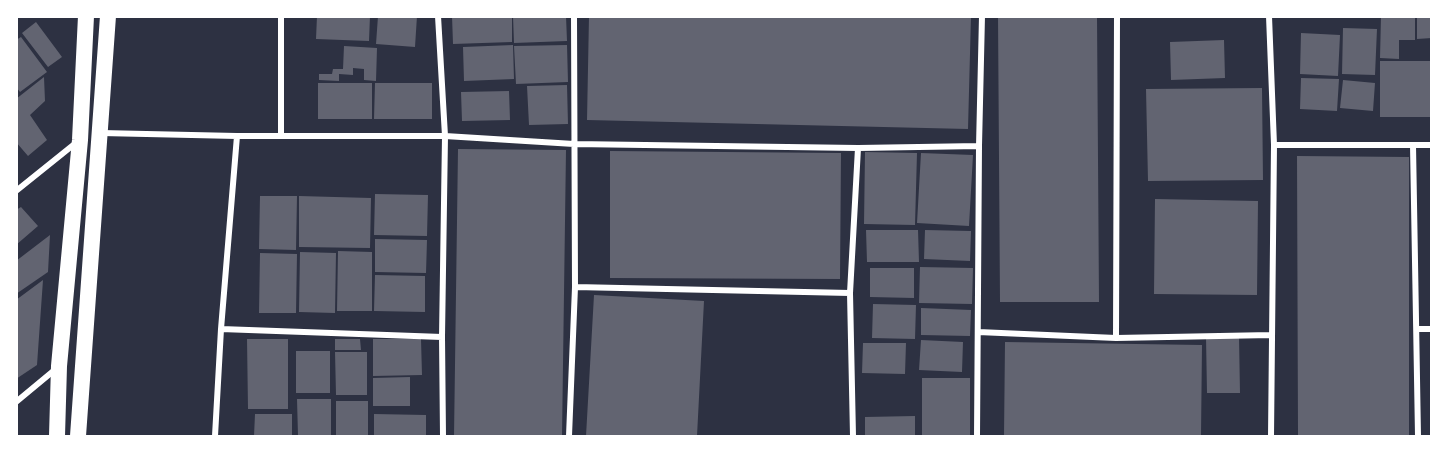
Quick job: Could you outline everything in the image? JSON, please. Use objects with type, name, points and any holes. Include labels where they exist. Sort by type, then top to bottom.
[{"type":"highway","points":[[57,436],[59,366],[80,140],[86,16]]},
{"type":"highway","points":[[78,436],[108,16]]},
{"type":"street","points":[[281,16],[281,136]]},
{"type":"street","points":[[438,16],[445,136],[443,436]]},
{"type":"street","points":[[569,436],[575,287],[574,16]]},
{"type":"street","points":[[977,436],[982,16]]},
{"type":"street","points":[[1116,338],[1117,16]]},
{"type":"street","points":[[1269,16],[1274,146],[1271,436]]},
{"type":"street","points":[[100,133],[237,136],[445,136],[574,144],[858,148],[979,146]]},
{"type":"street","points":[[215,436],[221,329],[237,136]]},
{"type":"street","points":[[16,191],[80,140]]},
{"type":"street","points":[[1413,145],[1418,436]]},
{"type":"street","points":[[1274,146],[1431,145]]},
{"type":"street","points":[[853,436],[850,293],[858,148]]},
{"type":"street","points":[[575,287],[850,293]]},
{"type":"street","points":[[221,329],[442,337]]},
{"type":"street","points":[[1417,329],[1431,329]]},
{"type":"street","points":[[978,332],[1116,338],[1271,335]]},
{"type":"street","points":[[16,402],[59,366]]},
{"type":"building","points":[[317,16],[370,16],[369,41],[316,39]]},
{"type":"building","points":[[378,16],[417,16],[415,47],[376,44]]},
{"type":"building","points":[[452,16],[512,16],[512,42],[453,44]]},
{"type":"building","points":[[513,16],[566,16],[567,41],[514,43]]},
{"type":"building","points":[[589,16],[971,16],[968,129],[587,120]]},
{"type":"building","points":[[998,16],[1097,16],[1099,302],[1000,302]]},
{"type":"building","points":[[1381,16],[1415,16],[1415,40],[1399,40],[1399,59],[1380,58]]},
{"type":"building","points":[[1417,16],[1432,16],[1432,38],[1417,39]]},
{"type":"building","points":[[36,22],[62,57],[48,67],[22,33]]},
{"type":"building","points":[[1343,28],[1377,29],[1375,75],[1342,74]]},
{"type":"building","points":[[1301,33],[1340,35],[1338,76],[1300,74]]},
{"type":"building","points":[[21,37],[47,72],[20,92],[16,87],[16,40]]},
{"type":"building","points":[[1224,40],[1225,78],[1171,80],[1170,42]]},
{"type":"building","points":[[513,45],[514,79],[464,81],[463,47]]},
{"type":"building","points":[[567,45],[568,82],[516,84],[514,46]]},
{"type":"building","points":[[344,46],[377,48],[376,81],[364,80],[364,69],[353,68],[353,75],[339,74],[339,81],[319,80],[319,74],[332,74],[333,69],[343,69]]},
{"type":"building","points":[[1380,61],[1432,61],[1432,117],[1380,117]]},
{"type":"building","points":[[44,77],[45,101],[30,115],[47,140],[28,156],[16,142],[16,99]]},
{"type":"building","points":[[1301,78],[1339,79],[1337,111],[1300,109]]},
{"type":"building","points":[[1343,80],[1375,83],[1373,111],[1340,108]]},
{"type":"building","points":[[318,83],[372,83],[372,119],[318,119]]},
{"type":"building","points":[[375,83],[432,83],[432,119],[374,119]]},
{"type":"building","points":[[567,85],[568,124],[529,125],[527,86]]},
{"type":"building","points":[[1262,88],[1263,180],[1148,181],[1146,89]]},
{"type":"building","points":[[509,91],[510,120],[462,121],[461,92]]},
{"type":"building","points":[[458,149],[566,150],[562,436],[454,436]]},
{"type":"building","points":[[610,151],[841,153],[840,279],[610,278]]},
{"type":"building","points":[[865,152],[917,153],[915,225],[864,224]]},
{"type":"building","points":[[921,153],[973,155],[969,226],[917,223]]},
{"type":"building","points":[[1297,156],[1409,157],[1409,436],[1298,436]]},
{"type":"building","points":[[375,194],[428,195],[427,236],[374,235]]},
{"type":"building","points":[[260,196],[297,196],[296,250],[259,249]]},
{"type":"building","points":[[299,196],[371,198],[370,248],[299,247]]},
{"type":"building","points":[[1155,199],[1258,201],[1257,295],[1154,294]]},
{"type":"building","points":[[21,207],[38,226],[16,245],[16,210]]},
{"type":"building","points":[[866,230],[918,230],[919,262],[867,262]]},
{"type":"building","points":[[925,230],[971,231],[970,261],[924,259]]},
{"type":"building","points":[[50,235],[48,272],[16,294],[16,261]]},
{"type":"building","points":[[375,239],[427,240],[426,273],[375,272]]},
{"type":"building","points":[[338,251],[372,252],[372,311],[337,311]]},
{"type":"building","points":[[300,252],[336,253],[335,313],[299,312]]},
{"type":"building","points":[[260,253],[297,254],[296,313],[259,313]]},
{"type":"building","points":[[920,267],[973,268],[972,304],[919,303]]},
{"type":"building","points":[[870,268],[914,268],[914,298],[870,297]]},
{"type":"building","points":[[375,275],[425,276],[425,312],[374,311]]},
{"type":"building","points":[[43,280],[37,365],[16,379],[16,300]]},
{"type":"building","points":[[594,295],[704,301],[697,436],[586,436]]},
{"type":"building","points":[[873,304],[916,305],[915,339],[872,338]]},
{"type":"building","points":[[921,308],[971,310],[970,336],[921,335]]},
{"type":"building","points":[[1206,337],[1239,337],[1240,393],[1207,393]]},
{"type":"building","points":[[247,339],[288,339],[288,409],[248,409]]},
{"type":"building","points":[[335,339],[360,339],[361,350],[335,350]]},
{"type":"building","points":[[373,339],[421,339],[422,375],[373,376]]},
{"type":"building","points":[[921,340],[963,342],[962,372],[919,370]]},
{"type":"building","points":[[1005,342],[1202,345],[1201,436],[1004,436]]},
{"type":"building","points":[[863,343],[906,343],[905,374],[862,373]]},
{"type":"building","points":[[296,351],[330,351],[330,393],[296,393]]},
{"type":"building","points":[[335,352],[367,352],[367,395],[336,395]]},
{"type":"building","points":[[410,377],[410,406],[373,406],[373,378]]},
{"type":"building","points":[[922,378],[970,378],[970,436],[922,436]]},
{"type":"building","points":[[297,399],[331,399],[331,436],[298,436]]},
{"type":"building","points":[[336,401],[368,401],[368,436],[336,436]]},
{"type":"building","points":[[255,414],[292,414],[292,436],[254,436]]},
{"type":"building","points":[[374,414],[426,415],[426,436],[374,436]]},
{"type":"building","points":[[915,416],[915,436],[865,436],[865,417]]}]
